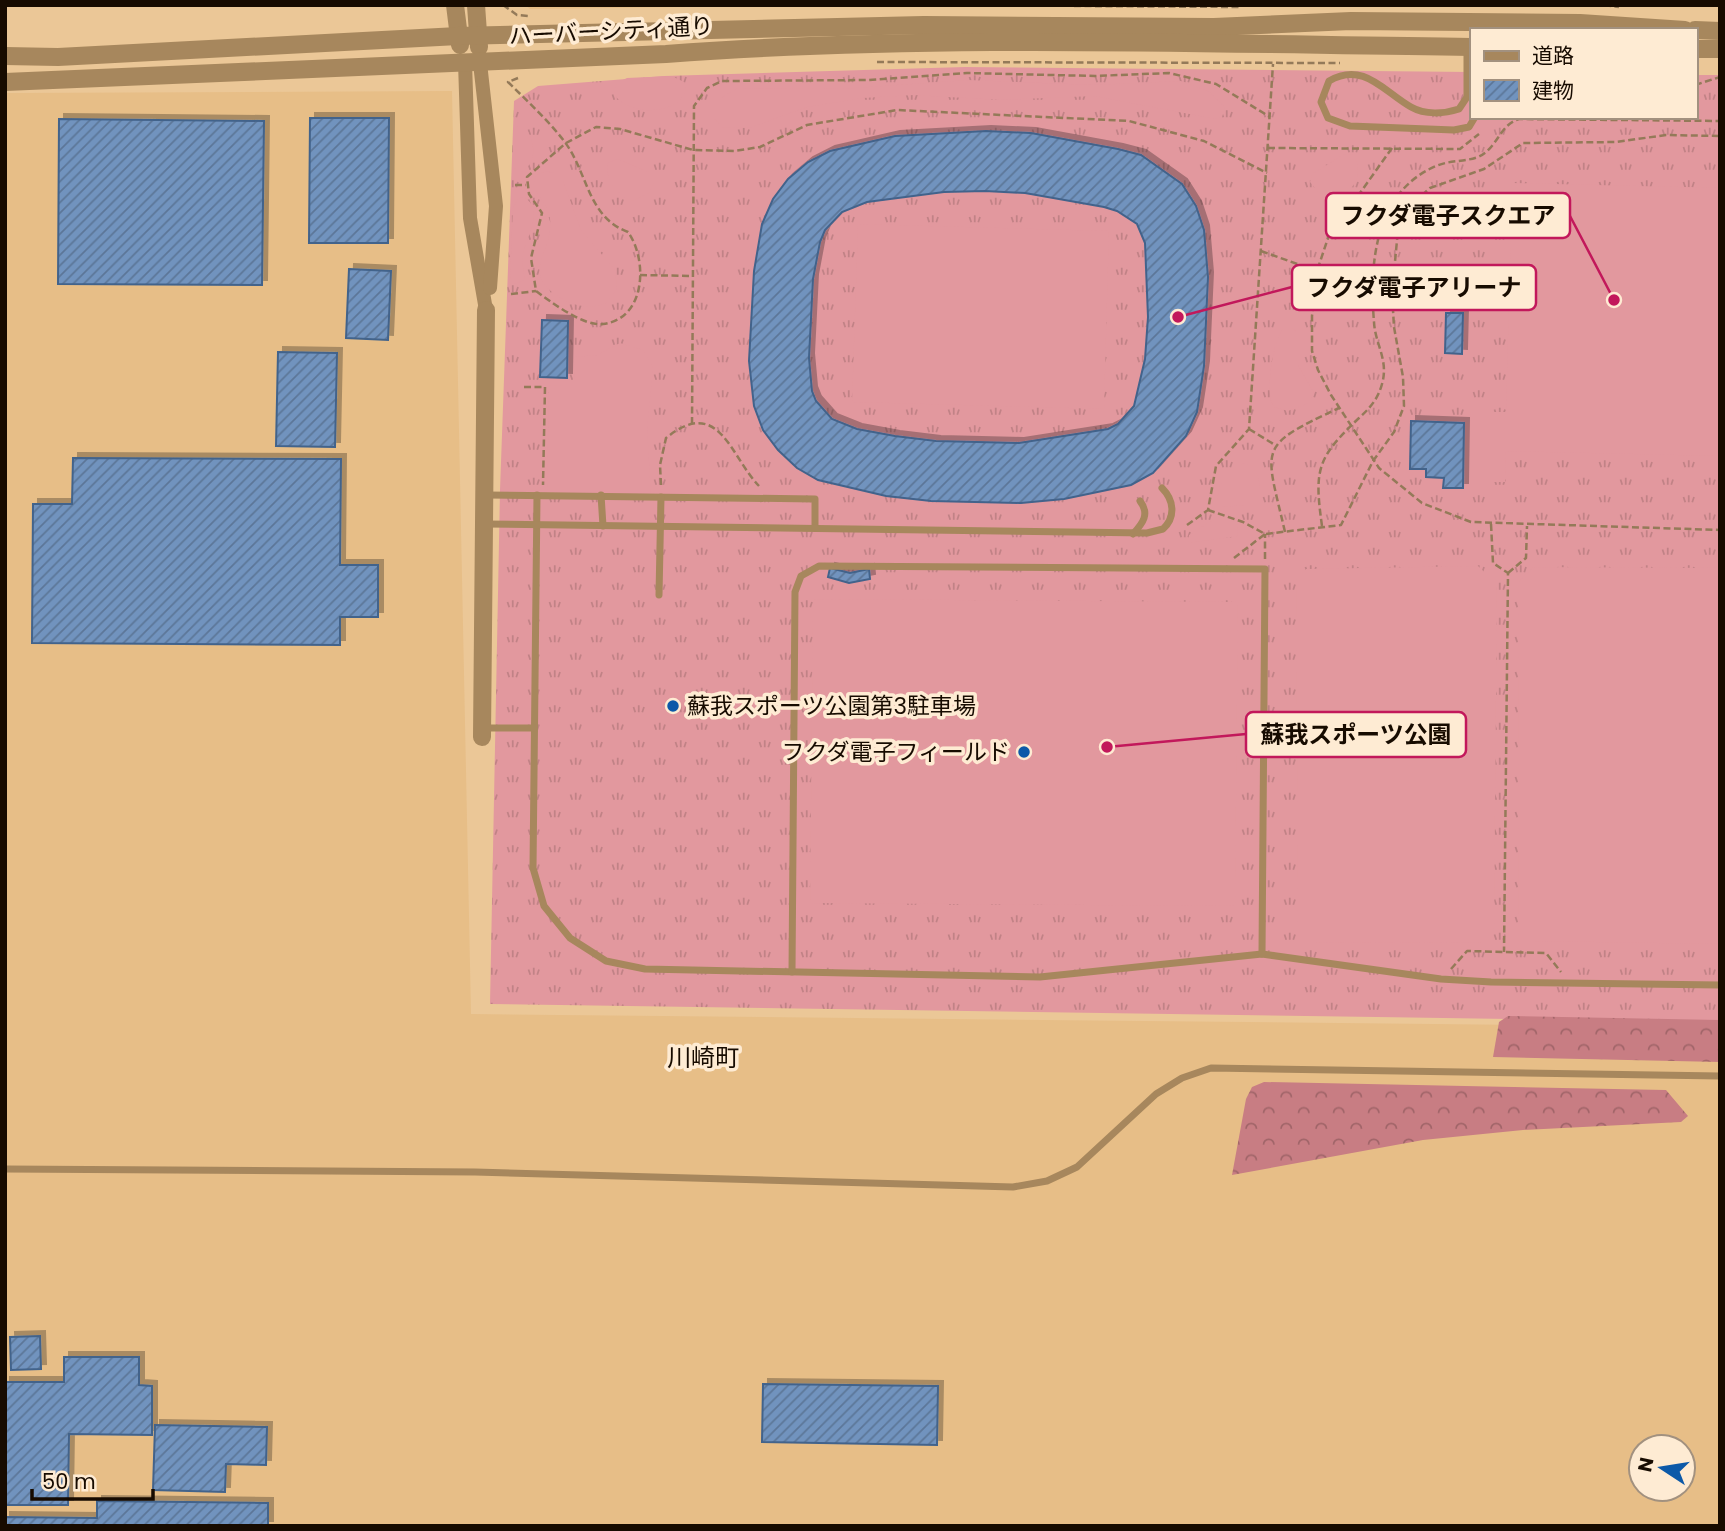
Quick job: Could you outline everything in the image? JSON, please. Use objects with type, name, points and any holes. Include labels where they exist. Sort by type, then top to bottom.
[{"type":"street","points":[[455,5],[458,36],[473,62],[495,217],[486,310],[482,733]]},
{"type":"street","points":[[476,5],[478,37],[473,62],[471,218],[486,310]]},
{"type":"street","points":[[1467,14],[1470,49]]},
{"type":"street","name":"ハーバーシティ通り","points":[[5,56],[58,57],[458,36],[924,25],[1214,27],[1467,14],[1655,28]]},
{"type":"street","points":[[1697,30],[1720,31]]},
{"type":"street","name":"ハーバーシティ通り","points":[[5,82],[775,46],[990,42],[1470,49]]},
{"type":"street","points":[[1697,49],[1720,49]]},
{"type":"street","points":[[471,218],[475,224],[484,226],[495,217]]},
{"type":"lane","points":[[1470,49],[1467,97],[1459,109],[1445,113],[1422,112],[1410,107],[1376,80],[1353,75],[1329,81],[1321,102],[1328,118],[1350,126],[1454,130],[1469,127],[1474,119]]},
{"type":"lane","points":[[483,524],[603,527],[660,524],[815,526],[1133,534],[1156,532],[1169,524],[1171,504],[1162,488]]},
{"type":"lane","points":[[484,495],[815,499],[815,526]]},
{"type":"lane","points":[[540,495],[537,525],[533,868],[544,906],[570,938],[606,961],[645,969],[1040,977],[1262,954],[1441,979],[1571,984],[1720,985]]},
{"type":"lane","points":[[601,495],[603,527]]},
{"type":"lane","points":[[659,595],[661,497]]},
{"type":"lane","points":[[1133,534],[1145,519],[1146,512],[1140,501]]},
{"type":"lane","points":[[792,972],[795,592],[801,576],[819,566],[1265,569],[1262,954]]},
{"type":"lane","points":[[482,733],[534,728]]},
{"type":"lane","points":[[5,1169],[308,1169],[1013,1187],[1048,1181],[1077,1167],[1156,1094],[1182,1078],[1211,1068],[1720,1076]]},
{"type":"path","points":[[1074,6],[1238,7]]},
{"type":"path","points":[[873,62],[1342,64]]},
{"type":"path","points":[[1187,525],[1208,510],[1216,466],[1249,429],[1273,63]]},
{"type":"path","points":[[692,424],[694,106],[707,88],[722,81],[868,80],[977,72],[1096,76],[1168,73],[1216,84],[1270,117]]},
{"type":"path","points":[[511,294],[536,291],[561,309],[593,324],[603,324],[618,319],[632,306],[640,275],[634,241],[628,232],[606,220],[597,209],[566,143],[508,82],[527,74]]},
{"type":"path","points":[[1697,84],[1720,77]]},
{"type":"path","points":[[526,185],[533,170],[566,143],[596,127],[620,129],[693,150],[734,151],[760,147],[807,125],[897,110],[964,115],[1090,117],[1129,121],[1204,141],[1267,173]]},
{"type":"path","points":[[1322,526],[1317,491],[1320,471],[1331,445],[1371,406],[1384,373],[1383,354],[1374,322],[1378,231],[1392,204],[1416,178],[1439,164],[1480,156],[1497,142],[1508,124],[1519,119],[1720,121]]},
{"type":"path","points":[[1268,148],[1460,149],[1477,138],[1481,131]]},
{"type":"path","points":[[1219,569],[1265,534],[1340,525],[1373,461],[1394,432],[1404,406],[1403,377],[1392,311],[1395,250],[1401,220],[1420,195],[1435,185],[1484,169],[1523,143],[1616,142],[1666,135],[1720,136]]},
{"type":"path","points":[[1392,148],[1328,238],[1317,271],[1312,316],[1312,351],[1318,370],[1373,461],[1388,478],[1422,503],[1462,519],[1527,526],[1720,530]]},
{"type":"path","points":[[515,185],[526,185]]},
{"type":"path","points":[[526,185],[542,213],[531,258],[536,291]]},
{"type":"path","points":[[1261,251],[1317,271]]},
{"type":"path","points":[[640,275],[692,276]]},
{"type":"path","points":[[524,387],[545,387],[540,495]]},
{"type":"path","points":[[1285,532],[1270,459],[1275,445],[1290,431],[1339,408]]},
{"type":"path","points":[[661,497],[660,465],[666,438],[692,424],[708,424],[723,434],[753,480],[772,498]]},
{"type":"path","points":[[1249,429],[1275,445]]},
{"type":"path","points":[[1208,510],[1243,522],[1265,534]]},
{"type":"path","points":[[1491,524],[1493,563],[1508,573]]},
{"type":"path","points":[[1504,952],[1508,573],[1526,558],[1527,526]]},
{"type":"path","points":[[1265,534],[1265,569]]},
{"type":"path","points":[[1441,979],[1467,951],[1546,953],[1571,984]]},
{"type":"shaded area","points":[[525,5],[840,5],[530,9]]},
{"type":"shaded area","points":[[452,91],[471,1014],[1720,1027],[1720,1526],[5,1526],[5,93]]},
{"type":"green space","points":[[965,67],[1470,72],[1470,119],[1697,119],[1697,75],[1720,75],[1720,1022],[490,1004],[500,490],[514,101],[538,86],[664,76]]},
{"type":"green space","points":[[672,76],[684,82],[686,91],[681,99],[662,109],[629,106],[614,94],[617,83],[627,78]]},
{"type":"green space","points":[[968,80],[1094,85],[1181,81],[1210,92],[1225,108],[1222,117],[1216,119],[1094,96],[1000,100],[914,95],[863,98],[807,107],[749,128],[722,127],[712,116],[721,98],[738,88],[841,89]]},
{"type":"green space","points":[[518,126],[526,128],[533,146],[530,164],[520,173],[513,167],[513,133]]},
{"type":"green space","points":[[1352,154],[1358,175],[1352,187],[1333,198],[1318,192],[1310,182],[1312,174],[1343,155]]},
{"type":"green space","points":[[617,159],[649,172],[654,182],[649,193],[632,201],[617,191],[607,169],[608,163]]},
{"type":"green space","points":[[545,171],[554,173],[563,181],[581,230],[615,270],[617,289],[606,303],[590,307],[574,304],[550,290],[542,281],[540,263],[550,232],[550,219],[546,206],[533,185],[536,176]]},
{"type":"green space","points":[[1512,183],[1720,188],[1720,456],[1506,451],[1505,482],[1468,482],[1471,412],[1506,412]]},
{"type":"green space","points":[[523,197],[530,202],[534,217],[522,258],[524,280],[515,284],[510,277],[513,208],[518,199]]},
{"type":"green space","points":[[858,224],[1109,231],[1104,409],[852,402]]},
{"type":"green space","points":[[1284,328],[1292,328],[1298,333],[1298,365],[1314,393],[1309,403],[1288,411],[1274,407],[1270,392],[1273,354]]},
{"type":"green space","points":[[620,343],[643,350],[653,367],[647,427],[651,496],[547,495],[549,385],[561,386],[561,380],[574,380],[575,357],[597,355]]},
{"type":"green space","points":[[1243,463],[1256,473],[1259,491],[1244,505],[1223,507],[1217,500],[1220,485]]},
{"type":"green space","points":[[1228,517],[1237,523],[1238,536],[1188,543],[1189,535],[1216,518]]},
{"type":"green space","points":[[1478,566],[1497,584],[1494,928],[1480,943],[1315,942],[1298,925],[1296,580],[1306,569]]},
{"type":"green space","points":[[1533,567],[1720,568],[1720,944],[1533,941],[1518,926],[1519,582]]},
{"type":"green space","name":"フクダ電子フィールド","points":[[813,599],[1238,602],[1235,906],[810,903]]},
{"type":"green space","points":[[1508,1016],[1720,1020],[1720,1062],[1493,1057],[1499,1022]]},
{"type":"green space","points":[[1264,1082],[1666,1090],[1688,1116],[1681,1122],[1523,1130],[1423,1140],[1232,1175],[1246,1099],[1252,1087]]},
{"type":"building","points":[[310,118],[389,118],[388,243],[309,243]]},
{"type":"building","points":[[59,119],[264,121],[262,285],[58,284]]},
{"type":"building","points":[[986,131],[1031,133],[1141,155],[1182,184],[1196,206],[1204,230],[1208,277],[1204,366],[1197,412],[1186,436],[1153,473],[1131,485],[1064,499],[1021,503],[931,501],[886,496],[818,480],[797,468],[778,450],[763,430],[754,406],[749,361],[754,271],[762,224],[773,199],[788,179],[808,162],[830,151],[895,136]],"holes":[[[944,192],[1025,193],[1104,207],[1117,211],[1137,224],[1145,243],[1148,317],[1145,359],[1134,406],[1118,424],[1108,429],[1019,443],[936,441],[895,436],[857,429],[832,419],[816,401],[812,391],[809,358],[813,279],[825,230],[842,212],[867,202]]]},
{"type":"building","points":[[349,269],[391,271],[388,340],[346,338]]},
{"type":"building","points":[[1446,313],[1463,313],[1462,354],[1445,353]]},
{"type":"building","points":[[542,320],[568,321],[567,378],[540,377]]},
{"type":"building","points":[[278,352],[337,353],[335,447],[276,446]]},
{"type":"building","points":[[1411,421],[1464,423],[1463,488],[1443,488],[1444,478],[1426,477],[1426,469],[1410,469]]},
{"type":"building","points":[[73,458],[341,459],[340,565],[378,565],[378,617],[340,617],[340,645],[32,643],[33,504],[72,504]]},
{"type":"building","points":[[830,568],[850,573],[869,569],[870,579],[849,583],[828,577]]},
{"type":"building","points":[[40,1336],[41,1369],[11,1370],[10,1337]]},
{"type":"building","points":[[64,1357],[139,1357],[139,1385],[152,1386],[152,1435],[69,1434],[68,1505],[5,1505],[5,1382],[64,1382]]},
{"type":"building","points":[[763,1384],[938,1386],[937,1445],[762,1442]]},
{"type":"building","points":[[155,1425],[267,1427],[266,1465],[226,1464],[225,1492],[153,1490]]},
{"type":"building","points":[[97,1501],[268,1503],[268,1526],[5,1526],[5,1517],[97,1518]]},
{"type":"place","name":"フクダ電子スクエア","points":[[1614,300]]},
{"type":"place","name":"フクダ電子アリーナ","points":[[1178,317]]},
{"type":"place","name":"蘇我スポーツ公園第3駐車場","points":[[673,706]]},
{"type":"place","name":"蘇我スポーツ公園","points":[[1107,747]]},
{"type":"place","name":"フクダ電子フィールド","points":[[1024,752]]},
{"type":"district","name":"川崎町","points":[[703,1057]]}]
